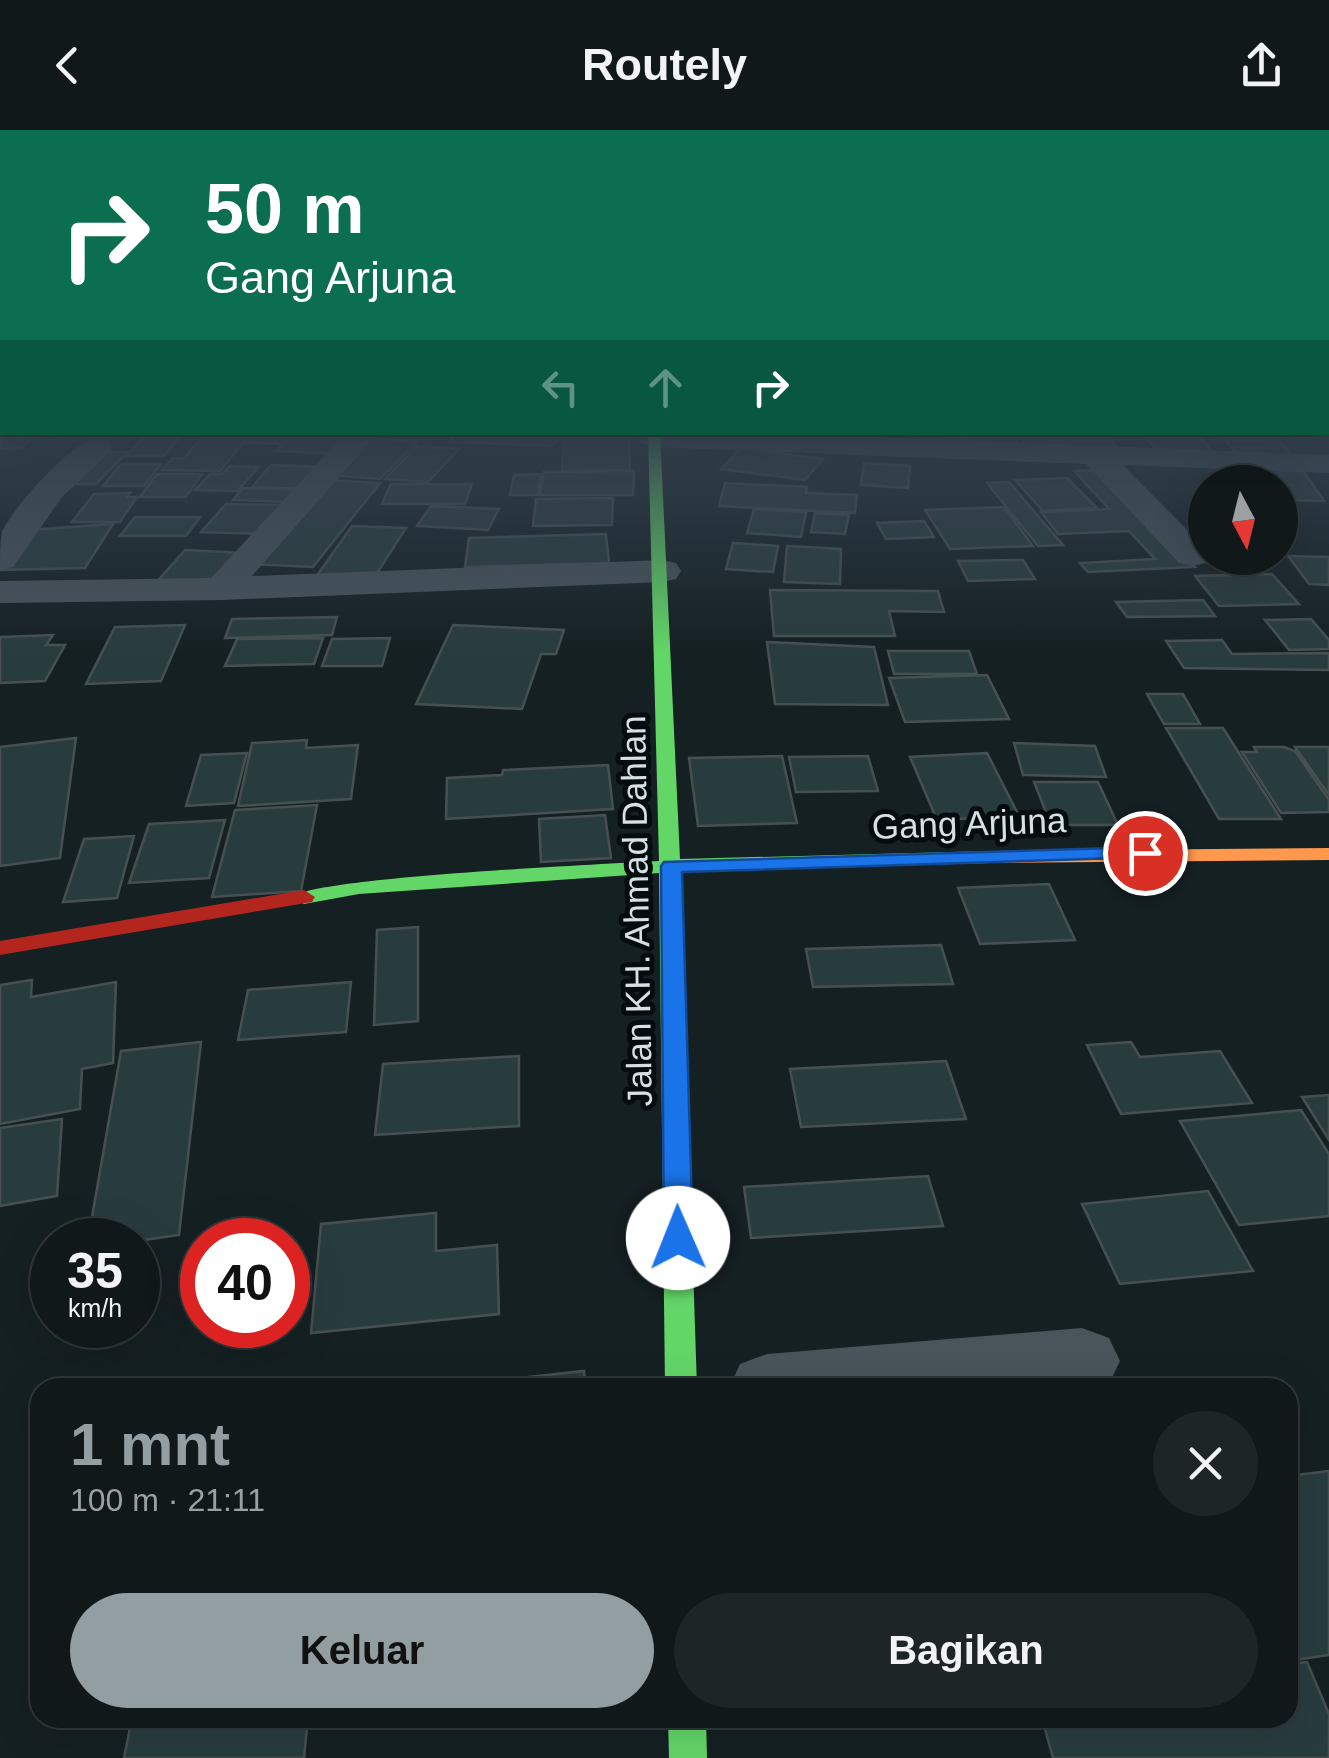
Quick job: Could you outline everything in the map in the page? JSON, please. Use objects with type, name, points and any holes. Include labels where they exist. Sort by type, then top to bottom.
[{"type":"street","points":[[0,559],[42,501]]},
{"type":"street","points":[[221,589],[301,501]]},
{"type":"street","name":"Jalan KH. Ahmad Dahlan","points":[[658,501],[672,866],[681,1378]]},
{"type":"street","points":[[1141,501],[1188,550]]},
{"type":"street","points":[[0,592],[221,589],[663,570]]},
{"type":"street","name":"Gang Arjuna","points":[[0,948],[359,888],[672,866],[1145,853],[1329,854]]},
{"type":"street","points":[[884,1378],[1082,1361]]},
{"type":"street","points":[[688,1728],[688,1758]]},
{"type":"building","points":[[89,501],[134,501],[120,522],[72,522]]},
{"type":"building","points":[[307,501],[366,501],[313,567],[251,564]]},
{"type":"building","points":[[383,501],[466,501],[465,504],[382,504]]},
{"type":"building","points":[[536,501],[613,501],[612,525],[533,526]]},
{"type":"building","points":[[720,501],[856,501],[855,513],[719,506]]},
{"type":"building","points":[[1002,501],[1025,501],[1063,545],[1038,546]]},
{"type":"building","points":[[1034,501],[1090,501],[1097,508],[1043,511]]},
{"type":"building","points":[[1102,501],[1132,501],[1188,560],[1188,567],[1088,572],[1080,563],[1155,559],[1129,531],[1058,534],[1041,512],[1109,509]]},
{"type":"building","points":[[226,504],[284,505],[261,534],[201,532]]},
{"type":"building","points":[[431,506],[499,509],[488,530],[417,526]]},
{"type":"building","points":[[1004,507],[1033,546],[950,549],[925,510]]},
{"type":"building","points":[[754,509],[806,512],[801,537],[747,533]]},
{"type":"building","points":[[815,513],[849,515],[845,534],[811,532]]},
{"type":"building","points":[[135,517],[200,517],[186,536],[120,536]]},
{"type":"building","points":[[924,521],[934,537],[886,539],[877,523]]},
{"type":"building","points":[[113,524],[85,568],[0,570],[30,530]]},
{"type":"building","points":[[352,526],[406,528],[372,581],[315,578]]},
{"type":"building","points":[[606,534],[609,563],[465,567],[469,538]]},
{"type":"building","points":[[733,543],[778,546],[773,572],[726,569]]},
{"type":"building","points":[[787,546],[841,549],[840,584],[784,582]]},
{"type":"building","points":[[185,550],[245,553],[217,587],[155,584]]},
{"type":"building","points":[[1298,556],[1329,557],[1329,585],[1309,584],[1298,569]]},
{"type":"building","points":[[1023,560],[1035,579],[968,581],[958,561]]},
{"type":"building","points":[[1273,575],[1299,604],[1219,606],[1195,576]]},
{"type":"building","points":[[770,590],[938,591],[944,612],[889,611],[895,636],[774,636]]},
{"type":"building","points":[[1203,600],[1215,616],[1127,617],[1116,602]]},
{"type":"building","points":[[337,617],[332,635],[225,638],[232,619]]},
{"type":"building","points":[[1311,619],[1329,640],[1329,649],[1289,650],[1265,620]]},
{"type":"building","points":[[185,625],[161,681],[86,684],[115,627]]},
{"type":"building","points":[[453,625],[564,630],[556,654],[541,654],[522,709],[416,704]]},
{"type":"building","points":[[53,635],[46,645],[65,645],[45,681],[0,683],[0,637]]},
{"type":"building","points":[[323,638],[314,664],[225,666],[237,639]]},
{"type":"building","points":[[390,638],[382,666],[322,666],[332,639]]},
{"type":"building","points":[[1222,640],[1232,654],[1329,653],[1329,670],[1184,668],[1166,641]]},
{"type":"building","points":[[767,642],[874,647],[888,705],[775,704]]},
{"type":"building","points":[[888,651],[969,651],[977,674],[894,674]]},
{"type":"building","points":[[987,675],[1009,719],[905,722],[889,678]]},
{"type":"building","points":[[1147,694],[1183,694],[1200,724],[1164,724]]},
{"type":"building","points":[[1166,728],[1223,728],[1281,819],[1219,819]]},
{"type":"building","points":[[76,738],[60,858],[0,866],[0,747]]},
{"type":"building","points":[[307,740],[306,748],[358,745],[351,799],[238,806],[252,743]]},
{"type":"building","points":[[1014,743],[1095,746],[1106,777],[1023,775]]},
{"type":"building","points":[[1254,747],[1295,751],[1329,800],[1329,812],[1281,813],[1242,752],[1257,752]]},
{"type":"building","points":[[1295,747],[1329,747],[1329,795]]},
{"type":"building","points":[[247,753],[234,803],[186,806],[201,755]]},
{"type":"building","points":[[987,753],[1019,816],[937,820],[910,757]]},
{"type":"building","points":[[782,756],[797,823],[698,826],[689,758]]},
{"type":"building","points":[[868,756],[878,791],[796,792],[789,757]]},
{"type":"building","points":[[608,765],[613,809],[446,819],[447,778],[502,775],[503,770]]},
{"type":"building","points":[[1034,782],[1098,782],[1118,825],[1051,825]]},
{"type":"building","points":[[317,805],[301,891],[212,897],[235,810]]},
{"type":"building","points":[[605,815],[611,858],[541,862],[539,819]]},
{"type":"building","points":[[225,820],[209,878],[129,883],[149,824]]},
{"type":"building","points":[[134,836],[117,898],[63,902],[84,839]]},
{"type":"building","points":[[1049,884],[1075,940],[980,944],[958,888]]},
{"type":"building","points":[[418,927],[418,1021],[374,1025],[377,930]]},
{"type":"building","points":[[941,945],[953,984],[813,987],[806,949]]},
{"type":"building","points":[[32,980],[31,997],[116,982],[113,1063],[82,1069],[80,1109],[0,1124],[0,985]]},
{"type":"building","points":[[351,982],[346,1032],[238,1040],[248,990]]},
{"type":"building","points":[[201,1042],[179,1235],[160,1238],[160,1218],[92,1218],[121,1051]]},
{"type":"building","points":[[1131,1042],[1140,1057],[1220,1051],[1252,1103],[1121,1114],[1087,1045]]},
{"type":"building","points":[[519,1056],[519,1126],[375,1135],[383,1064]]},
{"type":"building","points":[[946,1061],[966,1119],[801,1127],[790,1069]]},
{"type":"building","points":[[1329,1095],[1329,1140],[1302,1097]]},
{"type":"building","points":[[1301,1110],[1329,1154],[1329,1216],[1239,1225],[1180,1121]]},
{"type":"building","points":[[62,1119],[57,1196],[0,1206],[0,1128]]},
{"type":"building","points":[[928,1176],[943,1226],[751,1238],[744,1187]]},
{"type":"building","points":[[1208,1191],[1253,1271],[1120,1284],[1082,1204]]},
{"type":"building","points":[[436,1213],[436,1251],[497,1245],[499,1314],[311,1333],[321,1224]]},
{"type":"building","points":[[584,1371],[585,1378],[519,1378]]},
{"type":"building","points":[[1329,1471],[1329,1655],[1298,1660],[1298,1475]]},
{"type":"building","points":[[1307,1662],[1329,1714],[1329,1758],[1053,1758],[1045,1728],[1298,1728],[1298,1663]]},
{"type":"building","points":[[130,1728],[307,1728],[304,1758],[124,1758]]},
{"type":"traffic: fast","points":[[657,501],[668,791],[681,1378]]},
{"type":"traffic: fast","points":[[304,897],[359,888],[672,866],[990,857]]},
{"type":"traffic: fast","points":[[687,1728],[688,1758]]},
{"type":"traffic: slow","points":[[990,857],[1329,854]]},
{"type":"traffic: jam","points":[[0,948],[304,897]]},
{"type":"route","points":[[678,1238],[672,866],[1145,853]]}]
